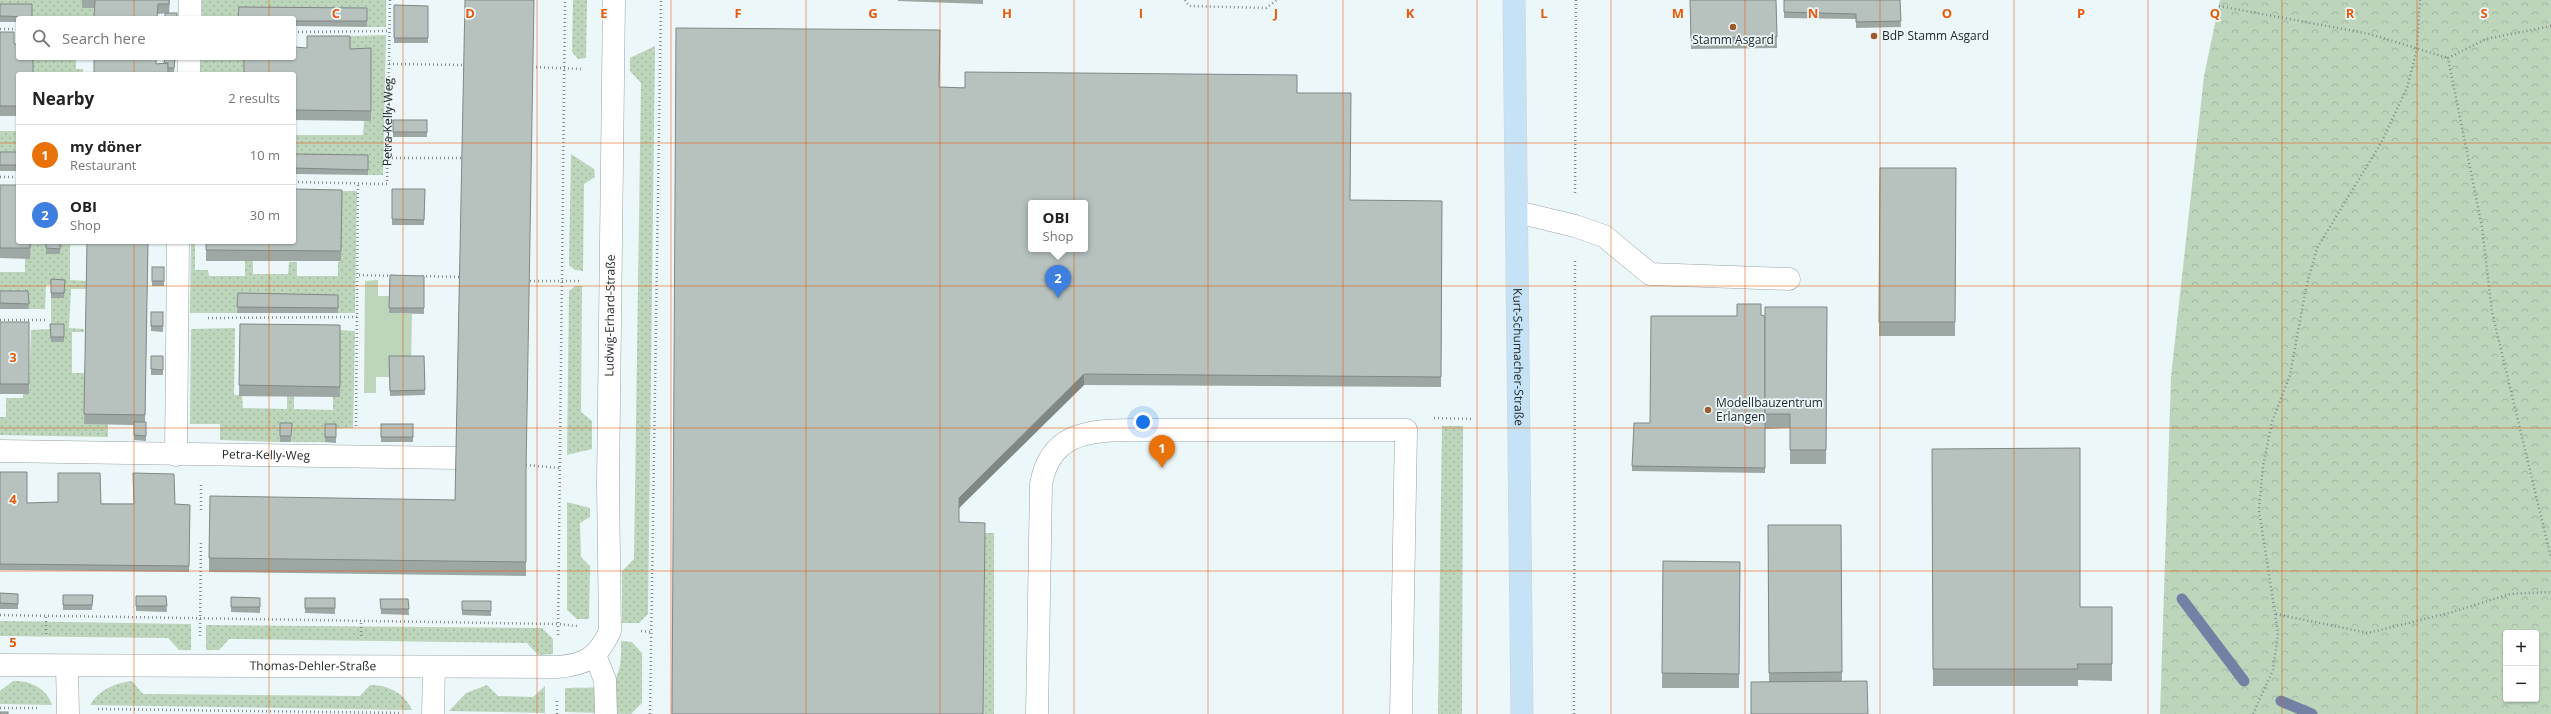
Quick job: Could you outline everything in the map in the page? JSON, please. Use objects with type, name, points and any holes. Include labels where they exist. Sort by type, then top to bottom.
[{"type":"main road","name":"Kurt-Schumacher-Straße","points":[[1514,0],[1522,714]]},
{"type":"street","points":[[190,0],[190,16]]},
{"type":"street","name":"Ludwig-Erhard-Straße","points":[[610,631],[608,484],[614,0]]},
{"type":"street","points":[[189,60],[189,72]]},
{"type":"street","points":[[1517,212],[1575,226],[1604,236],[1650,274],[1789,279]]},
{"type":"street","points":[[176,454],[178,244]]},
{"type":"street","points":[[1037,714],[1041,485],[1046,466],[1061,445],[1078,436],[1110,430],[1406,430],[1401,714]]},
{"type":"street","name":"Petra-Kelly-Weg","points":[[0,451],[456,458]]},
{"type":"street","name":"Thomas-Dehler-Straße","points":[[0,665],[434,668],[558,667],[573,666],[595,655],[603,646],[610,631]]},
{"type":"street","points":[[595,655],[605,680],[606,714]]},
{"type":"street","points":[[67,666],[68,711]]},
{"type":"street","points":[[433,714],[434,668]]},
{"type":"path","name":"Petra-Kelly-Weg","points":[[296,182],[387,184],[390,0]]},
{"type":"path","points":[[557,714],[565,0]]},
{"type":"path","points":[[650,714],[661,0]]},
{"type":"path","points":[[1185,0],[1189,6],[1266,8],[1277,0]]},
{"type":"path","points":[[1574,714],[1576,0]]},
{"type":"path","points":[[2253,714],[2273,670],[2278,633],[2259,510],[2262,466],[2272,422],[2290,375],[2306,288],[2317,248],[2381,143],[2407,88],[2417,49],[2420,0]]},
{"type":"path","points":[[2219,6],[2370,34],[2448,58],[2486,39],[2551,26]]},
{"type":"path","points":[[0,29],[16,29]]},
{"type":"path","points":[[296,32],[389,31]]},
{"type":"path","points":[[2448,58],[2482,227],[2492,312],[2551,558]]},
{"type":"path","points":[[389,64],[463,64]]},
{"type":"path","points":[[532,67],[614,70]]},
{"type":"path","points":[[388,132],[393,132]]},
{"type":"path","points":[[388,158],[462,158]]},
{"type":"path","points":[[0,177],[16,177]]},
{"type":"path","points":[[356,456],[359,275],[358,183]]},
{"type":"path","points":[[359,275],[398,276]]},
{"type":"path","points":[[413,276],[460,277]]},
{"type":"path","points":[[530,281],[610,282]]},
{"type":"path","points":[[177,318],[358,317]]},
{"type":"path","points":[[0,320],[47,320]]},
{"type":"path","points":[[526,465],[560,468]]},
{"type":"path","points":[[200,619],[201,540]]},
{"type":"path","points":[[2276,614],[2368,633],[2449,613],[2510,594],[2551,592]]},
{"type":"path","points":[[0,615],[558,624]]},
{"type":"path","points":[[0,708],[68,711],[433,714]]},
{"type":"green space","points":[[0,0],[82,0],[95,8],[94,16],[32,16],[32,10],[0,9]]},
{"type":"green space","points":[[202,0],[386,0],[386,27],[367,27],[366,14],[202,16]]},
{"type":"green space","points":[[573,0],[587,0],[586,58],[578,59],[572,52]]},
{"type":"green space","points":[[2220,0],[2551,0],[2551,714],[2160,714],[2171,377],[2204,76]]},
{"type":"green space","points":[[386,35],[383,175],[368,175],[368,161],[296,160],[296,135],[363,135],[364,121],[371,121],[371,59],[350,59],[350,36]]},
{"type":"green space","points":[[655,46],[648,614],[639,623],[622,623],[622,571],[634,559],[641,83],[630,71],[630,58]]},
{"type":"green space","points":[[33,60],[76,60],[76,69],[83,69],[83,72],[33,72]]},
{"type":"green space","points":[[201,60],[244,60],[244,72],[200,72]]},
{"type":"green space","points":[[0,131],[16,131],[16,159],[0,158]]},
{"type":"green space","points":[[571,154],[594,169],[595,177],[584,184],[583,271],[575,270],[569,265]]},
{"type":"green space","points":[[315,191],[357,191],[355,313],[338,313],[338,300],[238,299],[237,313],[190,313],[191,244],[195,244],[195,270],[208,270],[209,276],[245,276],[245,261],[253,261],[253,274],[288,274],[289,262],[297,262],[297,276],[338,276],[338,262],[341,261],[342,201]]},
{"type":"green space","points":[[31,244],[49,244],[60,254],[61,244],[86,244],[70,245],[70,280],[86,281],[86,289],[71,289],[69,328],[84,329],[84,332],[72,332],[72,373],[84,373],[84,424],[108,424],[108,437],[0,435],[0,417],[6,417],[6,398],[23,398],[23,394],[29,394],[31,330],[51,329],[51,298],[65,285],[46,285],[45,309],[29,309],[0,296],[0,272],[25,272],[25,258],[30,258]]},
{"type":"green space","points":[[378,280],[378,296],[389,296],[389,313],[412,314],[411,362],[389,362],[389,377],[376,377],[376,393],[364,393],[365,281]]},
{"type":"green space","points":[[575,286],[582,286],[581,412],[592,421],[592,449],[567,455],[569,291]]},
{"type":"green space","points":[[235,328],[234,395],[242,395],[243,408],[287,409],[287,396],[294,396],[294,409],[333,410],[333,397],[340,397],[340,330],[355,331],[353,428],[325,429],[325,442],[291,442],[292,428],[280,428],[280,442],[220,440],[220,424],[190,424],[191,329]]},
{"type":"green space","points":[[1442,426],[1463,426],[1462,714],[1438,714]]},
{"type":"green space","points":[[567,502],[590,508],[590,517],[580,523],[581,557],[590,566],[589,619],[577,619],[567,610]]},
{"type":"green space","points":[[985,533],[994,533],[994,714],[983,714]]},
{"type":"green space","points":[[0,621],[191,624],[191,650],[179,650],[168,638],[0,636]]},
{"type":"green space","points":[[206,625],[542,628],[553,639],[553,654],[538,655],[527,643],[229,639],[219,650],[206,650]]},
{"type":"green space","points":[[621,641],[632,642],[642,653],[642,703],[631,714],[565,712],[565,688],[602,686],[610,683],[615,678],[619,670],[621,658]]},
{"type":"green space","points":[[13,681],[25,682],[37,686],[50,699],[52,705],[0,704],[0,691]]},
{"type":"green space","points":[[132,681],[143,694],[360,696],[370,685],[377,685],[395,691],[405,699],[412,710],[90,705],[102,691],[119,683]]},
{"type":"green space","points":[[487,685],[498,696],[533,697],[545,686],[545,713],[449,711],[466,693]]},
{"type":"building","points":[[95,0],[169,0],[169,4],[158,4],[157,16],[94,16]]},
{"type":"building","points":[[465,0],[534,0],[526,472],[526,562],[209,558],[210,496],[455,500]]},
{"type":"building","name":"Stamm Asgard","points":[[1690,0],[1776,0],[1777,37],[1691,38]]},
{"type":"building","points":[[1784,0],[1900,0],[1901,21],[1856,22],[1856,14],[1784,12]]},
{"type":"building","points":[[0,4],[32,4],[32,16],[0,16]]},
{"type":"building","points":[[394,5],[428,6],[428,38],[394,38]]},
{"type":"building","points":[[239,7],[367,8],[367,21],[296,21],[296,16],[238,16]]},
{"type":"building","points":[[165,13],[177,13],[177,16],[165,16]]},
{"type":"building","points":[[676,28],[940,30],[939,87],[965,88],[965,72],[1297,75],[1297,93],[1351,93],[1350,200],[1442,201],[1441,377],[1084,374],[959,498],[959,522],[985,523],[983,714],[672,714]]},
{"type":"building","points":[[0,32],[14,32],[16,60],[33,60],[33,72],[16,72],[16,106],[0,106]]},
{"type":"building","points":[[307,36],[350,36],[350,49],[371,48],[371,111],[296,110],[296,72],[244,72],[244,60],[296,60],[296,47],[307,48]]},
{"type":"building","points":[[94,60],[156,60],[156,64],[168,63],[168,72],[94,72]]},
{"type":"building","points":[[165,60],[175,60],[174,68],[168,68],[168,63],[164,63]]},
{"type":"building","points":[[393,120],[427,120],[427,132],[393,132]]},
{"type":"building","points":[[0,152],[16,152],[16,165],[0,165]]},
{"type":"building","points":[[296,154],[368,155],[368,170],[296,168]]},
{"type":"building","points":[[1880,168],[1956,168],[1955,322],[1879,322]]},
{"type":"building","points":[[0,185],[16,185],[16,244],[30,244],[30,248],[0,248]]},
{"type":"building","points":[[296,189],[342,190],[341,251],[206,250],[206,244],[296,244]]},
{"type":"building","points":[[392,189],[425,189],[424,220],[392,219]]},
{"type":"building","points":[[46,244],[60,244],[60,249],[46,248]]},
{"type":"building","points":[[87,244],[148,244],[145,415],[84,414]]},
{"type":"building","points":[[152,267],[164,267],[164,281],[152,281]]},
{"type":"building","points":[[390,275],[424,276],[424,308],[389,308]]},
{"type":"building","points":[[51,279],[65,280],[64,293],[51,293]]},
{"type":"building","points":[[0,291],[28,291],[29,304],[0,303]]},
{"type":"building","points":[[238,293],[338,295],[338,308],[237,307]]},
{"type":"building","name":"Modellbauzentrum Erlangen","points":[[1737,304],[1761,304],[1761,315],[1765,316],[1765,468],[1632,466],[1634,423],[1650,423],[1651,316],[1737,316]]},
{"type":"building","points":[[1765,307],[1827,307],[1826,450],[1790,450],[1790,414],[1765,414]]},
{"type":"building","points":[[151,312],[163,312],[163,326],[151,326]]},
{"type":"building","points":[[0,322],[29,322],[29,384],[0,384]]},
{"type":"building","points":[[50,324],[64,324],[64,337],[51,337]]},
{"type":"building","points":[[240,324],[340,325],[340,387],[239,385]]},
{"type":"building","points":[[151,356],[163,356],[163,370],[151,369]]},
{"type":"building","points":[[389,356],[424,356],[425,390],[390,391]]},
{"type":"building","points":[[134,422],[146,422],[146,436],[134,435]]},
{"type":"building","points":[[280,423],[292,423],[291,436],[280,436]]},
{"type":"building","points":[[325,424],[336,424],[336,437],[325,437]]},
{"type":"building","points":[[381,424],[413,424],[413,437],[381,437]]},
{"type":"building","points":[[2080,448],[2080,607],[2112,607],[2112,664],[2077,664],[2078,669],[1933,669],[1932,449]]},
{"type":"building","points":[[0,472],[27,472],[27,503],[58,502],[58,473],[100,473],[101,504],[134,504],[133,473],[174,474],[175,504],[190,505],[189,566],[0,564]]},
{"type":"building","points":[[1768,525],[1841,525],[1842,672],[1769,673]]},
{"type":"building","points":[[1663,561],[1740,562],[1739,674],[1662,673]]},
{"type":"building","points":[[0,593],[18,594],[18,604],[0,603]]},
{"type":"building","points":[[63,595],[93,595],[92,605],[63,605]]},
{"type":"building","points":[[136,596],[166,596],[167,606],[136,606]]},
{"type":"building","points":[[231,597],[260,598],[260,607],[231,607]]},
{"type":"building","points":[[305,598],[335,598],[335,608],[305,608]]},
{"type":"building","points":[[380,599],[408,599],[409,609],[381,609]]},
{"type":"building","points":[[462,601],[491,601],[491,611],[462,610]]},
{"type":"building","points":[[1867,681],[1868,714],[1751,714],[1751,682]]},
{"type":"building","points":[[0,712],[8,712],[8,714],[0,714]]},
{"type":"waterway","points":[[2182,599],[2244,681]]},
{"type":"waterway","points":[[2281,701],[2312,714]]},
{"type":"place","name":"Stamm Asgard","points":[[1733,27]]},
{"type":"place","name":"BdP Stamm Asgard","points":[[1874,36]]},
{"type":"place","name":"OBI","points":[[1058,298]]},
{"type":"place","name":"Modellbauzentrum Erlangen","points":[[1708,410]]},
{"type":"place","name":"my döner","points":[[1162,468]]}]
